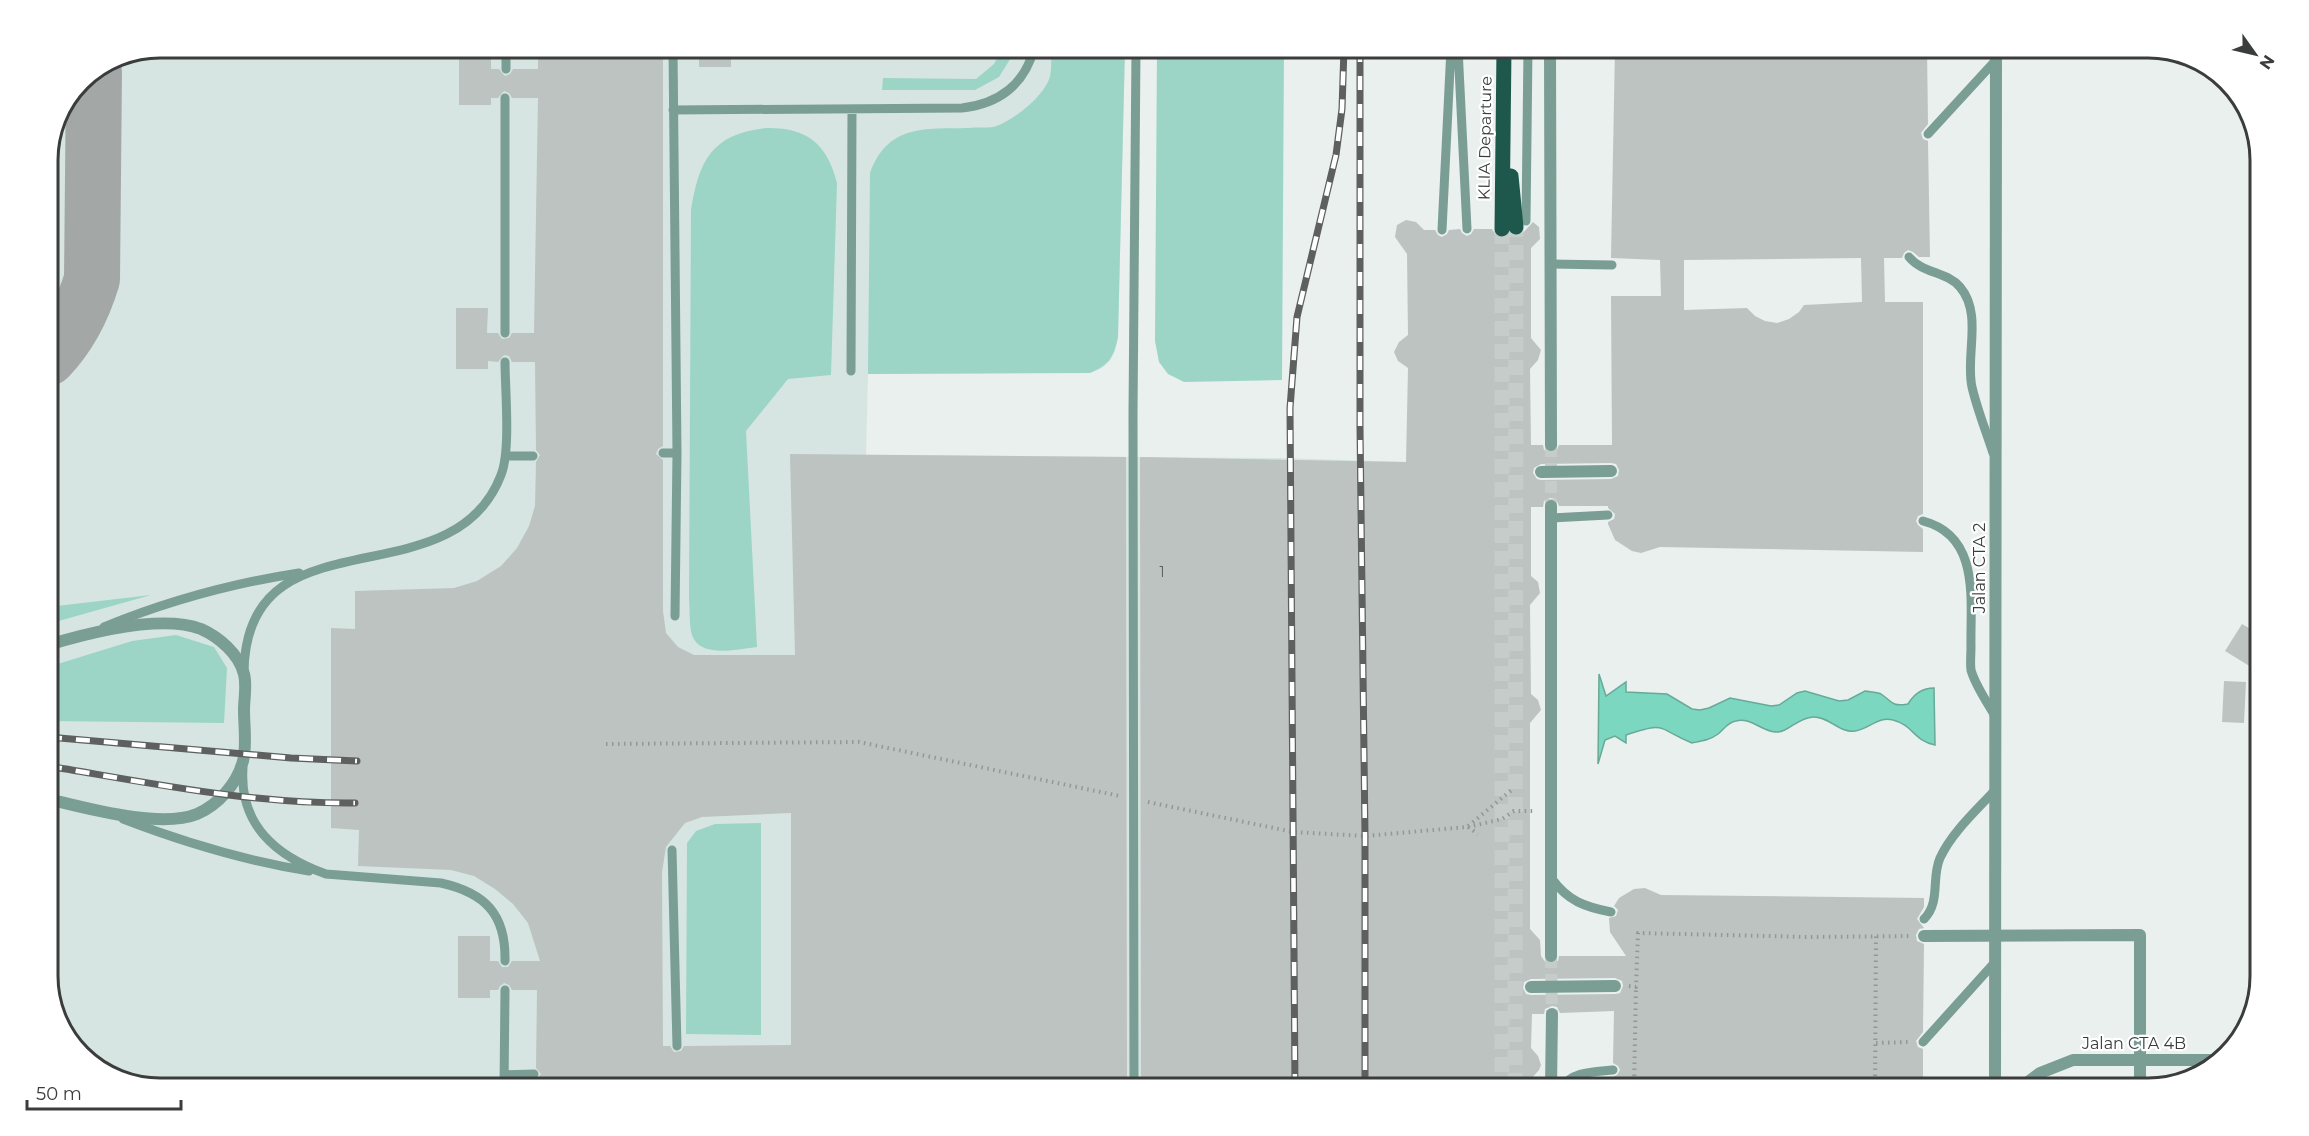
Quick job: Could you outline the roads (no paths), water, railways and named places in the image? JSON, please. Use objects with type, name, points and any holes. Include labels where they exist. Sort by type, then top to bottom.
[{"type":"main road","points":[[1497,58],[1515,225]]},
{"type":"main road","name":"KLIA Departure","points":[[1505,58],[1515,225]]},
{"type":"street","points":[[1550,58],[1551,445]]},
{"type":"street","name":"Jalan CTA 2","points":[[1995,1078],[1996,58]]},
{"type":"street","points":[[1541,472],[1611,471]]},
{"type":"street","points":[[1551,512],[1551,956]]},
{"type":"street","points":[[59,642],[94,631],[165,624],[183,625],[201,629],[227,647],[237,658],[244,675],[243,760],[228,790],[218,801],[195,815],[160,819],[110,814],[59,802]]},
{"type":"street","points":[[1924,936],[2140,935],[2140,1078]]},
{"type":"street","points":[[1531,987],[1615,986]]},
{"type":"street","points":[[1551,1078],[1552,1014]]},
{"type":"street","name":"Jalan CTA 4B","points":[[2033,1078],[2073,1060],[2206,1060]]},
{"type":"lane","points":[[506,58],[506,69]]},
{"type":"lane","points":[[673,58],[677,453],[675,616]]},
{"type":"lane","points":[[673,110],[962,108],[992,102],[1014,87],[1031,58]]},
{"type":"lane","points":[[1134,1078],[1133,406],[1136,58]]},
{"type":"lane","points":[[1442,230],[1451,58]]},
{"type":"lane","points":[[1458,58],[1467,229]]},
{"type":"lane","points":[[1515,225],[1527,58]]},
{"type":"lane","points":[[1928,134],[1993,58]]},
{"type":"lane","points":[[505,98],[505,333]]},
{"type":"lane","points":[[851,371],[852,109]]},
{"type":"lane","points":[[1909,258],[1920,267],[1938,273],[1959,286],[1967,300],[1971,317],[1972,385],[1996,464]]},
{"type":"lane","points":[[1550,264],[1612,265]]},
{"type":"lane","points":[[94,631],[136,614],[253,582],[431,542],[456,531],[486,503],[502,473],[506,456],[504,362]]},
{"type":"lane","points":[[663,453],[677,453]]},
{"type":"lane","points":[[506,456],[533,456]]},
{"type":"lane","points":[[1551,512],[1608,515]]},
{"type":"lane","points":[[1923,521],[1934,524],[1956,539],[1963,552],[1970,583],[1971,670],[1996,718]]},
{"type":"lane","points":[[244,675],[245,651],[252,625],[261,609],[278,588],[314,570]]},
{"type":"lane","points":[[243,760],[244,800],[261,832],[270,843],[293,860],[326,874]]},
{"type":"lane","points":[[1924,919],[1932,911],[1940,859],[1948,844],[1996,789]]},
{"type":"lane","points":[[110,814],[161,833],[276,866],[326,874],[441,883],[459,887],[487,904],[496,915],[505,943],[505,961]]},
{"type":"lane","points":[[672,850],[677,1046]]},
{"type":"lane","points":[[1552,879],[1560,890],[1574,902],[1587,908],[1611,912]]},
{"type":"lane","points":[[1923,1042],[1996,961]]},
{"type":"lane","points":[[505,990],[504,1075],[534,1074]]},
{"type":"lane","points":[[1573,1078],[1582,1073],[1613,1070]]},
{"type":"tunnel","points":[[1515,1078],[1516,227]]},
{"type":"tunnel","points":[[1502,229],[1502,1078]]},
{"type":"tunnel","points":[[1551,445],[1551,506]]},
{"type":"tunnel","points":[[1551,956],[1552,1014]]},
{"type":"railway","points":[[1295,1078],[1290,408],[1297,317],[1336,155],[1342,109],[1344,58]]},
{"type":"railway","points":[[1360,58],[1360,427],[1365,836],[1365,1078]]},
{"type":"railway","points":[[59,738],[291,758],[357,761]]},
{"type":"railway","points":[[59,768],[239,796],[355,803]]}]
